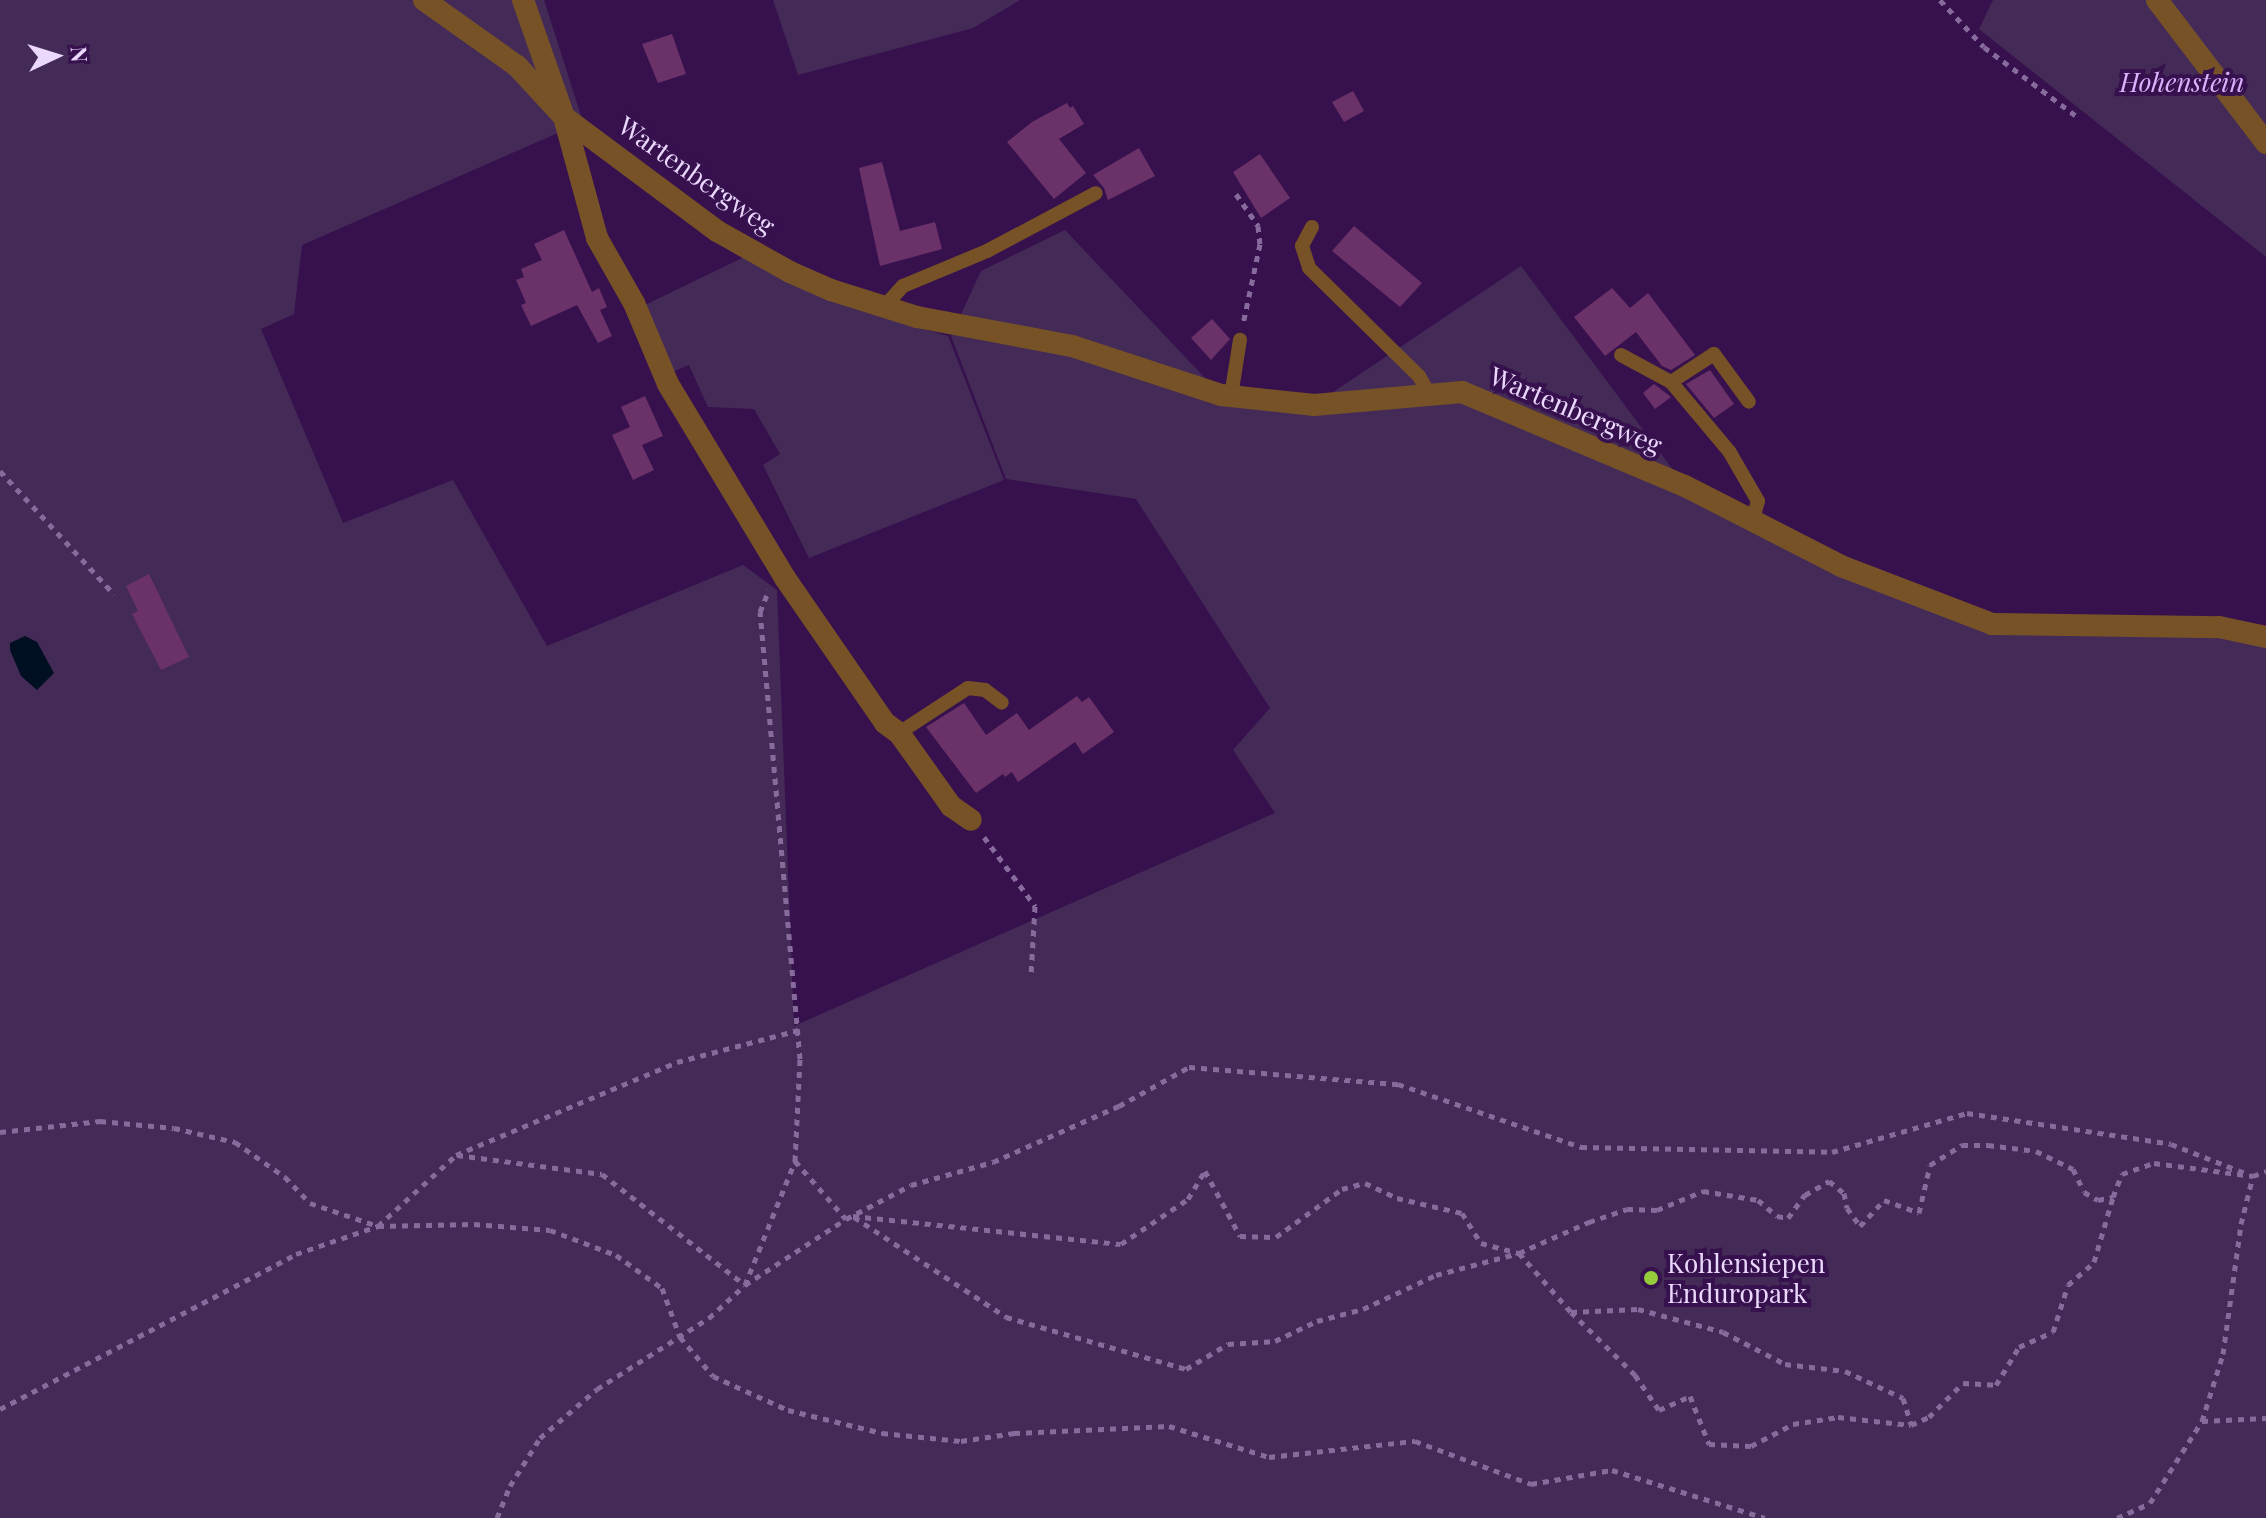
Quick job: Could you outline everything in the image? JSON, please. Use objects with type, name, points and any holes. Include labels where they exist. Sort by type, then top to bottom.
[{"type":"street","name":"Wartenbergweg","points":[[424,0],[517,66],[564,117],[615,151],[717,231],[790,272],[883,308],[990,332],[1072,346],[1231,396],[1314,405],[1462,392],[1753,518],[1841,566],[1992,624],[2219,627],[2266,637]]},
{"type":"street","points":[[523,0],[564,117]]},
{"type":"street","points":[[2157,0],[2266,143]]},
{"type":"street","name":"Wartenbergweg","points":[[564,117],[597,238],[634,303],[668,384],[785,578],[885,723],[899,733],[951,806],[971,820]]},
{"type":"lane","points":[[883,308],[903,286],[987,251],[1096,193]]},
{"type":"lane","points":[[1312,227],[1302,246],[1309,268],[1419,376],[1429,394]]},
{"type":"lane","points":[[1231,396],[1240,340]]},
{"type":"lane","points":[[1671,382],[1714,354],[1749,402]]},
{"type":"lane","points":[[1621,355],[1671,382],[1729,451],[1758,501],[1753,518]]},
{"type":"lane","points":[[899,733],[968,688],[985,690],[1002,703]]},
{"type":"path","points":[[1940,0],[1984,47],[2075,115]]},
{"type":"path","points":[[1236,194],[1258,226],[1260,244],[1245,313]]},
{"type":"path","points":[[0,471],[114,594]]},
{"type":"path","points":[[745,1285],[795,1161],[799,1030],[760,612],[769,589],[785,578]]},
{"type":"path","points":[[971,820],[1035,906],[1031,976]]},
{"type":"path","points":[[378,1226],[456,1155],[677,1062],[799,1030]]},
{"type":"path","points":[[497,1518],[510,1486],[540,1438],[597,1389],[709,1318],[745,1285],[850,1218],[911,1185],[993,1162],[1119,1106],[1189,1067],[1398,1084],[1581,1147],[1832,1152],[1967,1113],[2171,1144],[2253,1176]]},
{"type":"path","points":[[0,1132],[100,1121],[174,1128],[235,1142],[285,1177],[310,1203],[378,1226]]},
{"type":"path","points":[[795,1161],[850,1218],[1006,1317],[1186,1369],[1228,1344],[1275,1341],[1317,1321],[1363,1309],[1436,1275],[1519,1253],[1627,1209],[1657,1210],[1703,1191],[1758,1200],[1777,1216],[1788,1218],[1805,1195],[1829,1181],[1844,1193],[1847,1208],[1860,1226],[1884,1200],[1919,1213],[1930,1165],[1962,1145],[1988,1145],[2036,1151],[2073,1169],[2084,1192],[2098,1200],[2113,1197]]},
{"type":"path","points":[[456,1155],[602,1174],[745,1285]]},
{"type":"path","points":[[850,1218],[1121,1244],[1188,1199],[1205,1171],[1240,1236],[1276,1237],[1342,1189],[1365,1183],[1397,1198],[1462,1213],[1481,1243],[1519,1253],[1571,1312],[1635,1375],[1659,1410],[1690,1396],[1709,1444],[1751,1446],[1793,1424],[1838,1417],[1911,1425],[1929,1417],[1963,1383],[1996,1385],[2019,1347],[2053,1332],[2068,1285],[2094,1262],[2122,1174],[2154,1163],[2253,1176],[2266,1171]]},
{"type":"path","points":[[2117,1518],[2150,1503],[2202,1421],[2223,1354],[2241,1224],[2253,1176]]},
{"type":"path","points":[[0,1409],[296,1254],[378,1226],[474,1224],[550,1230],[616,1255],[662,1288],[680,1337],[713,1376],[788,1410],[882,1433],[961,1441],[1014,1433],[1169,1426],[1269,1457],[1415,1441],[1531,1484],[1612,1470],[1765,1518]]},
{"type":"path","points":[[1571,1312],[1638,1309],[1723,1332],[1785,1364],[1845,1371],[1903,1398],[1911,1425]]},
{"type":"path","points":[[2202,1421],[2266,1418]]},
{"type":"green space","points":[[0,0],[544,0],[583,122],[302,245],[294,314],[261,329],[343,523],[453,480],[547,646],[743,565],[777,590],[794,1026],[1275,813],[1233,750],[1270,708],[1136,499],[1006,479],[951,336],[981,271],[1065,230],[1221,395],[1314,405],[1521,266],[1685,486],[1992,624],[2266,637],[2266,1518],[0,1518]]},
{"type":"green space","points":[[773,0],[1020,0],[973,28],[798,75]]},
{"type":"green space","name":"Hohenstein","points":[[1993,0],[2266,0],[2266,257],[1979,29]]},
{"type":"green space","points":[[744,257],[915,327],[948,336],[1004,480],[809,558],[763,465],[780,454],[754,409],[708,407],[689,365],[672,372],[645,305]]},
{"type":"water","points":[[25,636],[37,642],[54,673],[37,690],[21,676],[10,650],[10,643]]},
{"type":"building","points":[[672,34],[686,74],[658,83],[642,44]]},
{"type":"building","points":[[1353,91],[1364,111],[1344,122],[1332,102]]},
{"type":"building","points":[[1067,103],[1070,108],[1073,106],[1084,124],[1059,139],[1086,173],[1054,199],[1007,142],[1032,122]]},
{"type":"building","points":[[1139,148],[1155,176],[1108,200],[1104,188],[1093,175]]},
{"type":"building","points":[[1260,154],[1290,198],[1261,218],[1233,172]]},
{"type":"building","points":[[882,162],[900,231],[935,222],[942,249],[880,266],[859,168]]},
{"type":"building","points":[[1354,226],[1422,283],[1400,307],[1332,251]]},
{"type":"building","points":[[564,230],[592,292],[599,288],[607,307],[600,310],[612,336],[598,343],[577,305],[531,326],[521,305],[526,303],[516,280],[524,277],[521,269],[542,260],[534,244]]},
{"type":"building","points":[[1612,288],[1630,308],[1648,293],[1695,355],[1671,370],[1662,366],[1636,332],[1605,356],[1574,317]]},
{"type":"building","points":[[1212,319],[1230,339],[1211,360],[1191,338]]},
{"type":"building","points":[[1710,370],[1734,404],[1714,418],[1686,384]]},
{"type":"building","points":[[1654,384],[1671,397],[1655,409],[1643,393]]},
{"type":"building","points":[[645,396],[663,436],[642,445],[654,470],[633,480],[612,435],[630,427],[621,407]]},
{"type":"building","points":[[149,574],[189,657],[161,670],[132,614],[138,611],[126,586]]},
{"type":"building","points":[[1077,696],[1082,702],[1089,697],[1114,732],[1083,754],[1075,742],[1018,782],[1012,772],[1005,777],[1003,774],[976,793],[926,727],[964,703],[986,735],[1017,713],[1029,730]]},
{"type":"place","name":"Kohlensiepen Enduropark","points":[[1651,1278]]}]
